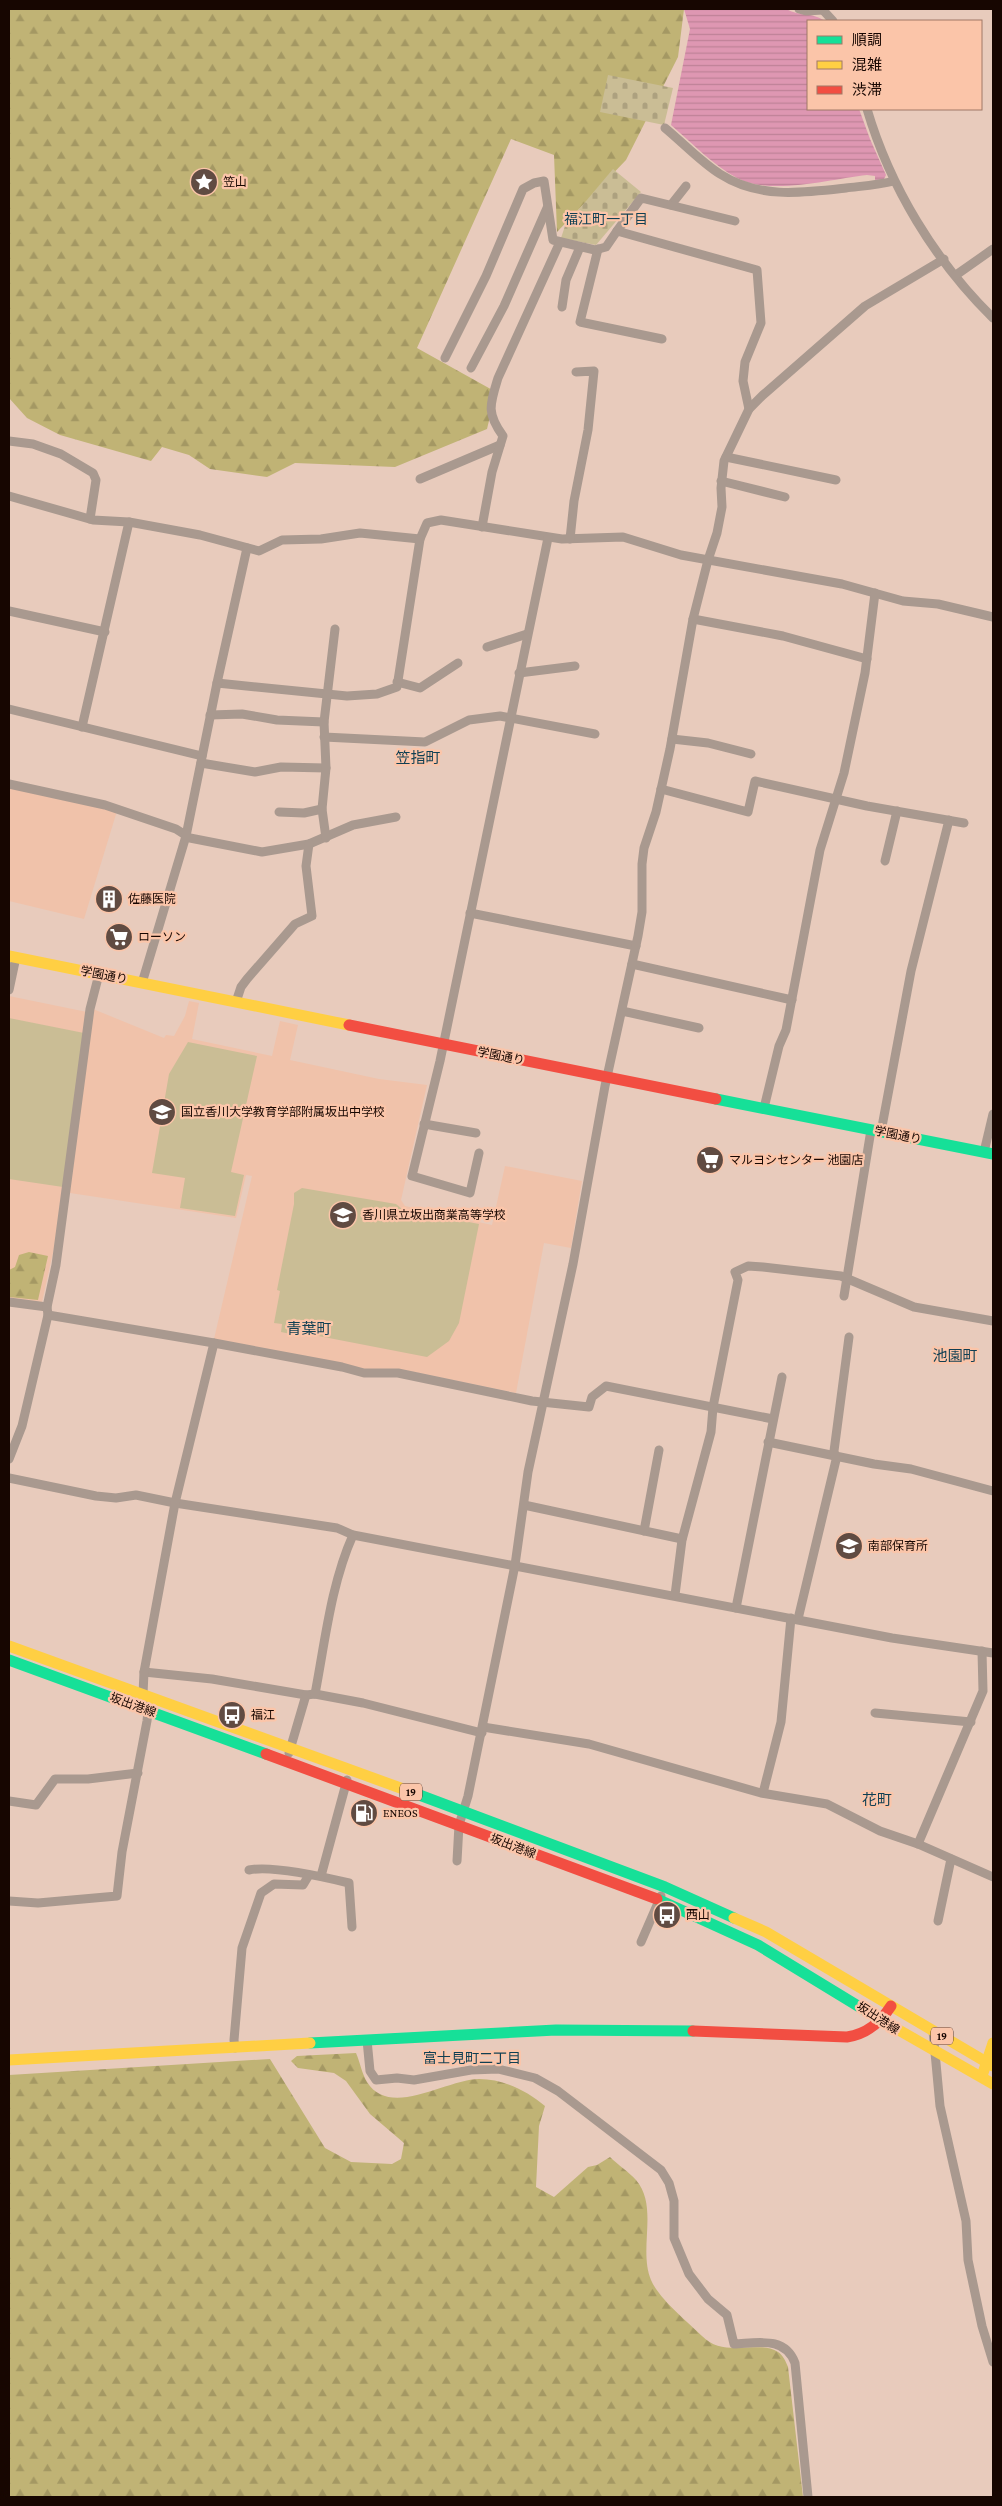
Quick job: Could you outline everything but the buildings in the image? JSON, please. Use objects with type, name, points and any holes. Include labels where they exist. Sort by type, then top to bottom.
[{"type":"main road","name":"学園通り","points":[[12,956],[443,1045],[989,1153]]},
{"type":"main road","name":"坂出港線","points":[[9,1646],[463,1811],[665,1887],[766,1932],[991,2064]]},
{"type":"main road","name":"坂出港線","points":[[9,1660],[346,1782],[659,1899],[713,1922],[813,1976],[934,2053],[993,2084]]},
{"type":"main road","points":[[9,2060],[556,2030],[648,2029],[847,2037],[861,2034],[882,2021],[891,2006]]},
{"type":"main road","points":[[981,2077],[991,2064],[993,2043]]},
{"type":"street","points":[[799,9],[806,11],[822,10],[832,20]]},
{"type":"street","points":[[867,110],[894,181],[921,228],[978,304],[993,318]]},
{"type":"street","points":[[665,128],[718,174],[740,185],[776,193],[810,193],[878,185],[894,181]]},
{"type":"street","points":[[445,358],[486,276],[523,189],[534,182],[544,181],[553,240],[580,247],[598,249],[606,247],[641,198],[735,221]]},
{"type":"street","points":[[672,205],[686,186]]},
{"type":"street","points":[[471,368],[504,306],[548,206]]},
{"type":"street","points":[[617,231],[758,270],[762,323],[744,362],[743,381],[750,409]]},
{"type":"street","points":[[482,527],[503,436],[492,421],[490,409],[493,393],[498,378],[560,242]]},
{"type":"street","points":[[562,307],[566,280],[580,247]]},
{"type":"street","points":[[598,249],[580,322],[662,339]]},
{"type":"street","points":[[956,275],[993,249]]},
{"type":"street","points":[[457,1860],[459,1825],[483,1730],[515,1565],[543,1403],[572,1264],[607,1077],[636,946],[642,912],[642,864],[672,739],[693,619],[720,516],[721,481],[726,457],[750,409],[866,306],[944,260]]},
{"type":"street","points":[[570,539],[574,501],[588,430],[594,371],[576,372]]},
{"type":"street","points":[[9,441],[33,444],[61,454],[93,473],[96,480],[90,519]]},
{"type":"street","points":[[420,479],[500,445]]},
{"type":"street","points":[[726,457],[836,480]]},
{"type":"street","points":[[721,481],[785,496]]},
{"type":"street","points":[[9,496],[90,519],[130,522],[200,535],[259,551],[282,540],[321,539],[360,533],[420,539]]},
{"type":"street","points":[[217,683],[347,696],[377,694],[397,687],[420,539],[424,527],[433,521],[548,538],[624,537],[638,540],[670,553],[842,584],[904,601],[938,604],[993,617]]},
{"type":"street","points":[[82,728],[111,595],[130,522]]},
{"type":"street","points":[[479,1153],[470,1193],[412,1176],[443,1045],[548,538]]},
{"type":"street","points":[[142,983],[186,836],[210,715],[247,548]]},
{"type":"street","points":[[764,1108],[779,1046],[786,1030],[820,850],[844,773],[867,658],[875,593]]},
{"type":"street","points":[[9,610],[104,632]]},
{"type":"street","points":[[693,619],[783,636],[867,658]]},
{"type":"street","points":[[326,838],[322,809],[326,768],[324,722],[329,693],[335,629]]},
{"type":"street","points":[[488,647],[527,634]]},
{"type":"street","points":[[397,682],[420,688],[458,663]]},
{"type":"street","points":[[519,673],[575,666]]},
{"type":"street","points":[[9,709],[201,760],[254,772],[281,767],[326,768]]},
{"type":"street","points":[[210,715],[242,714],[285,720],[324,722]]},
{"type":"street","points":[[324,737],[425,742],[469,720],[484,716],[510,717],[596,734]]},
{"type":"street","points":[[672,739],[708,743],[751,754]]},
{"type":"street","points":[[661,789],[748,812],[755,781],[836,799],[964,823]]},
{"type":"street","points":[[9,784],[105,805],[176,829],[186,836],[262,852],[309,844],[353,825],[396,817]]},
{"type":"street","points":[[279,812],[304,813],[322,809]]},
{"type":"street","points":[[885,861],[897,811]]},
{"type":"street","points":[[844,1296],[876,1131],[912,971],[949,820]]},
{"type":"street","points":[[236,1002],[241,987],[295,924],[312,916],[306,866],[309,844]]},
{"type":"street","points":[[470,913],[636,946]]},
{"type":"street","points":[[9,990],[12,956]]},
{"type":"street","points":[[632,964],[792,1000]]},
{"type":"street","points":[[9,1459],[22,1426],[48,1311],[56,1265],[90,1009],[99,974]]},
{"type":"street","points":[[622,1011],[699,1028]]},
{"type":"street","points":[[989,1153],[993,1114]]},
{"type":"street","points":[[424,1124],[476,1133]]},
{"type":"street","points":[[675,1595],[682,1539],[711,1432],[713,1407],[738,1280],[735,1272],[748,1266],[847,1278],[914,1307],[993,1321]]},
{"type":"street","points":[[9,1302],[342,1367],[364,1373],[389,1372],[416,1376],[543,1403],[589,1407],[592,1397],[606,1386],[773,1419]]},
{"type":"street","points":[[763,1793],[781,1722],[794,1619],[836,1460],[834,1455],[849,1337]]},
{"type":"street","points":[[9,1901],[38,1903],[117,1896],[122,1852],[148,1711],[143,1694],[144,1672],[175,1503],[214,1343]]},
{"type":"street","points":[[736,1608],[782,1377]]},
{"type":"street","points":[[768,1442],[874,1464],[911,1469],[993,1491]]},
{"type":"street","points":[[644,1530],[659,1450]]},
{"type":"street","points":[[9,1478],[96,1496],[116,1498],[136,1494],[175,1503],[337,1528],[352,1535],[675,1595],[912,1642],[993,1653]]},
{"type":"street","points":[[524,1505],[682,1539]]},
{"type":"street","points":[[287,1761],[310,1695],[346,1551],[352,1535]]},
{"type":"street","points":[[918,1844],[983,1691],[982,1651]]},
{"type":"street","points":[[144,1672],[212,1679],[363,1703],[483,1730],[589,1744],[763,1793],[827,1804],[880,1831],[918,1844],[993,1877]]},
{"type":"street","points":[[875,1713],[971,1722]]},
{"type":"street","points":[[321,1876],[349,1770]]},
{"type":"street","points":[[9,1801],[36,1805],[55,1779],[88,1779],[138,1773]]},
{"type":"street","points":[[938,1921],[951,1859]]},
{"type":"street","points":[[249,1870],[258,1868],[321,1876],[348,1883],[352,1927]]},
{"type":"street","points":[[235,2048],[234,2040],[242,1948],[258,1900],[266,1888],[274,1884],[304,1885],[309,1875]]},
{"type":"street","points":[[641,1942],[665,1887]]},
{"type":"street","points":[[933,2031],[940,2106],[966,2221],[968,2260],[982,2326],[993,2362]]},
{"type":"street","points":[[367,2040],[370,2071],[376,2080],[397,2078],[414,2080],[471,2070],[498,2069],[535,2078],[558,2091],[660,2170],[669,2183],[674,2201],[674,2238],[689,2274],[708,2299],[727,2315],[734,2344],[775,2343],[784,2346],[791,2353],[796,2363],[808,2497]]},
{"type":"shaded area","points":[[684,9],[786,9],[816,16],[823,20],[807,20],[807,110],[859,110],[886,175],[883,181],[875,181],[875,176],[867,175],[801,185],[766,186],[737,178],[720,167],[671,125],[690,29]]},
{"type":"shaded area","points":[[9,785],[117,811],[84,919],[9,901]]},
{"type":"shaded area","points":[[9,996],[87,1012],[54,1248],[42,1302],[9,1299]]},
{"type":"shaded area","name":"香川県立坂出商業高等学校","points":[[189,1001],[199,1003],[192,1039],[272,1056],[280,1021],[298,1025],[290,1060],[379,1079],[427,1085],[401,1200],[405,1206],[492,1225],[505,1166],[582,1181],[571,1248],[544,1243],[516,1393],[404,1370],[364,1370],[214,1339],[252,1176],[246,1175],[236,1218],[70,1193],[93,1009],[164,1038],[166,1035],[174,1036],[185,1016]]},
{"type":"green space","points":[[9,9],[684,9],[678,57],[626,160],[557,232],[554,155],[511,139],[417,348],[496,392],[487,429],[395,467],[295,463],[267,477],[210,469],[189,455],[162,447],[151,461],[60,435],[27,418],[9,398]]},
{"type":"green space","points":[[608,75],[673,88],[664,125],[600,112]]},
{"type":"green space","points":[[613,169],[641,192],[596,245],[561,238],[565,226]]},
{"type":"green space","points":[[9,1018],[84,1033],[63,1187],[9,1179]]},
{"type":"green space","points":[[188,1042],[257,1056],[231,1172],[244,1175],[235,1216],[180,1208],[185,1178],[152,1173],[169,1074]]},
{"type":"green space","points":[[302,1188],[396,1204],[402,1209],[479,1224],[459,1323],[449,1341],[427,1357],[303,1333],[300,1336],[281,1332],[282,1324],[274,1323],[280,1291],[277,1290],[294,1204],[294,1193]]},
{"type":"green space","points":[[29,1252],[48,1256],[38,1300],[9,1297],[9,1270],[15,1267],[19,1255]]},
{"type":"green space","points":[[356,2053],[367,2082],[377,2092],[390,2097],[420,2094],[479,2079],[497,2081],[515,2087],[545,2106],[539,2126],[536,2187],[554,2197],[588,2167],[597,2165],[610,2157],[633,2177],[643,2191],[646,2203],[646,2255],[651,2280],[660,2295],[681,2317],[711,2343],[730,2348],[761,2347],[778,2352],[783,2357],[788,2367],[803,2497],[9,2497],[9,2075],[270,2059],[325,2148],[351,2162],[392,2164],[401,2159],[404,2143],[370,2114],[346,2081],[334,2073],[298,2068],[291,2061],[297,2056]]},
{"type":"traffic: fast","points":[[716,1099],[993,1154]]},
{"type":"traffic: fast","points":[[9,1660],[266,1754]]},
{"type":"traffic: fast","points":[[406,1790],[665,1887],[734,1918]]},
{"type":"traffic: fast","points":[[657,1899],[758,1945],[876,2017]]},
{"type":"traffic: fast","points":[[310,2043],[556,2030],[693,2031]]},
{"type":"traffic: slow","points":[[9,956],[349,1025]]},
{"type":"traffic: slow","points":[[9,1646],[406,1790]]},
{"type":"traffic: slow","points":[[734,1918],[766,1932],[993,2066]]},
{"type":"traffic: slow","points":[[876,2017],[993,2084]]},
{"type":"traffic: slow","points":[[9,2060],[310,2043]]},
{"type":"traffic: slow","points":[[983,2073],[993,2043]]},
{"type":"traffic: jam","points":[[349,1025],[716,1099]]},
{"type":"traffic: jam","points":[[266,1754],[657,1899]]},
{"type":"traffic: jam","points":[[693,2031],[847,2037],[854,2036],[872,2027],[891,2006]]},
{"type":"place","name":"笠山","points":[[204,182]]},
{"type":"place","name":"佐藤医院","points":[[109,899]]},
{"type":"place","name":"ローソン","points":[[119,937]]},
{"type":"place","name":"国立香川大学教育学部附属坂出中学校","points":[[162,1112]]},
{"type":"place","name":"マルヨシセンター 池園店","points":[[710,1160]]},
{"type":"place","name":"香川県立坂出商業高等学校","points":[[343,1215]]},
{"type":"place","name":"南部保育所","points":[[849,1546]]},
{"type":"place","name":"福江","points":[[232,1715]]},
{"type":"place","name":"ENEOS","points":[[364,1813]]},
{"type":"place","name":"西山","points":[[667,1915]]},
{"type":"district","name":"福江町一丁目","points":[[606,219]]},
{"type":"district","name":"笠指町","points":[[418,758]]},
{"type":"district","name":"青葉町","points":[[309,1329]]},
{"type":"district","name":"池園町","points":[[955,1356]]},
{"type":"district","name":"花町","points":[[877,1800]]},
{"type":"district","name":"富士見町二丁目","points":[[472,2058]]}]
